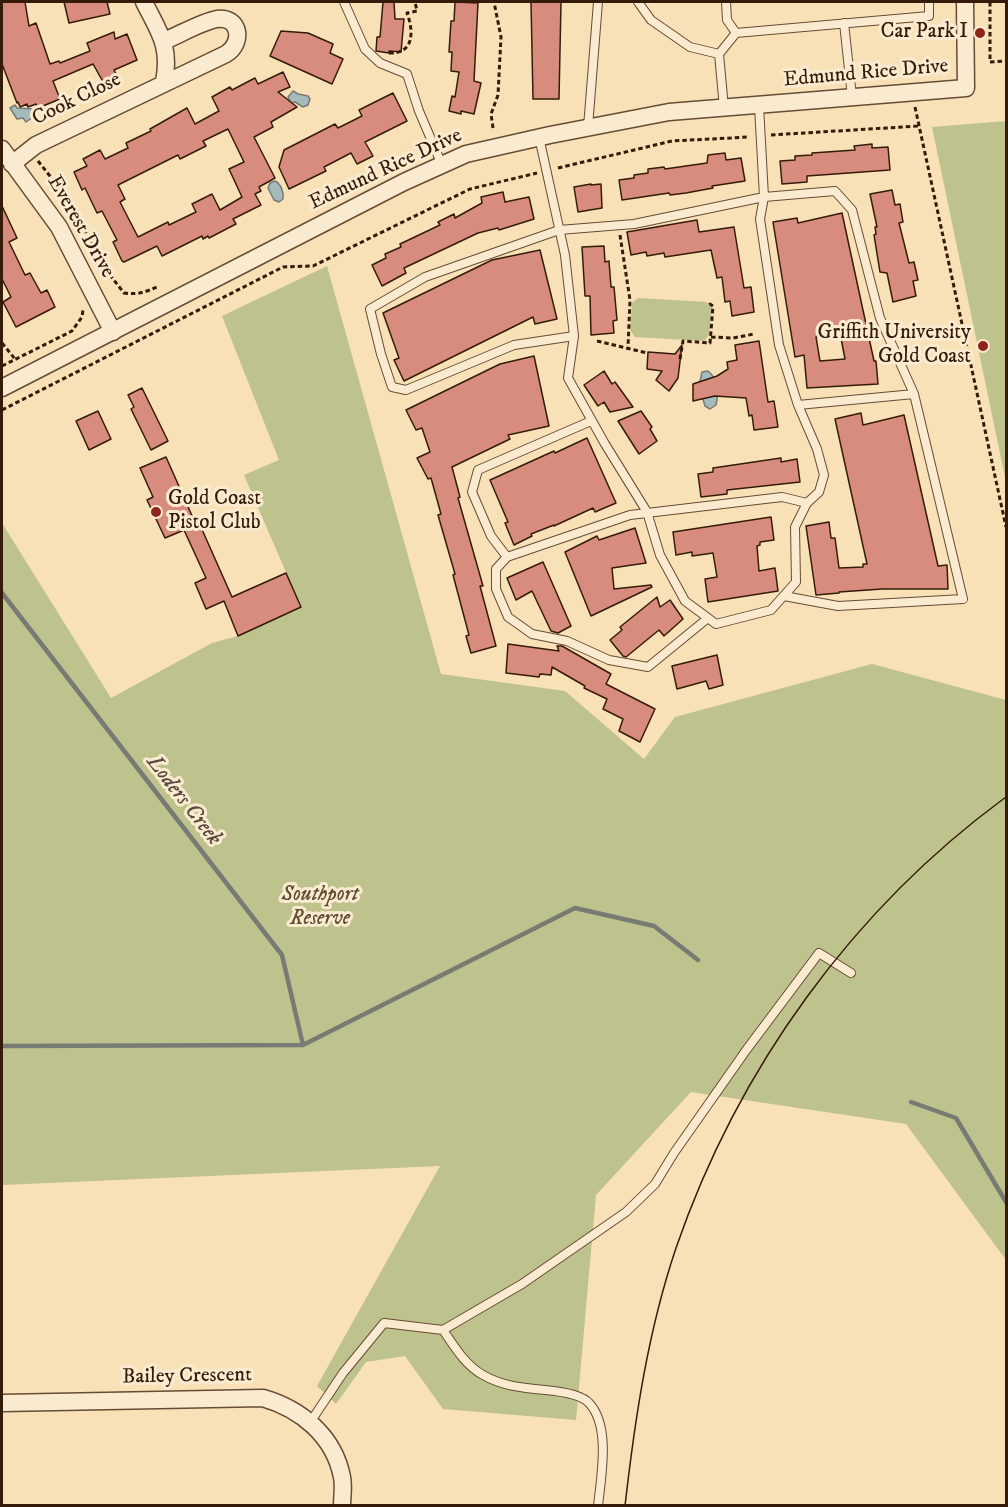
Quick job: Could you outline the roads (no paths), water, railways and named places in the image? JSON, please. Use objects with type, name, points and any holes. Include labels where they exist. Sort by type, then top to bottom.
[{"type":"street","points":[[144,2],[164,41],[167,53],[164,82]]},
{"type":"street","name":"Edmund Rice Drive","points":[[2,388],[404,182],[466,154],[539,137],[669,112],[966,88],[965,2]]},
{"type":"street","name":"Cook Close","points":[[12,164],[29,150],[231,51],[238,36],[237,30],[231,23],[219,19],[164,41]]},
{"type":"street","name":"Everest Drive","points":[[2,149],[59,226],[113,332]]},
{"type":"street","name":"Bailey Crescent","points":[[2,1402],[263,1398],[281,1403],[311,1421],[332,1450],[343,1480],[342,1506]]},
{"type":"lane","points":[[344,2],[365,49],[380,63],[407,74],[419,111],[442,165]]},
{"type":"lane","points":[[588,127],[598,2]]},
{"type":"lane","points":[[638,2],[651,20],[690,47],[719,54]]},
{"type":"lane","points":[[726,2],[727,20],[736,33]]},
{"type":"lane","points":[[724,108],[719,54],[736,33],[929,16],[929,2]]},
{"type":"lane","points":[[844,23],[852,97]]},
{"type":"lane","points":[[539,137],[565,255],[573,336],[568,378],[591,421],[647,512],[660,555],[685,601],[716,624],[771,610],[796,582],[795,527],[807,503],[819,492],[824,475],[817,449],[798,405],[779,345],[760,219],[764,197],[759,106]]},
{"type":"lane","points":[[573,336],[514,345],[406,390],[393,387],[381,354],[370,309],[425,277],[559,230],[634,224],[764,197],[835,191],[852,210],[880,318],[914,394],[963,600],[838,606],[784,596]]},
{"type":"lane","points":[[798,405],[914,394]]},
{"type":"lane","points":[[507,558],[491,536],[472,492],[478,470],[591,421]]},
{"type":"lane","points":[[708,618],[648,667],[609,660],[567,641],[532,634],[508,617],[496,589],[496,569],[507,558],[630,515],[782,497],[807,503]]},
{"type":"lane","points":[[311,1421],[343,1373],[384,1323],[443,1330],[531,1278],[626,1212],[655,1184],[741,1058],[819,953],[850,973]]},
{"type":"lane","points":[[443,1330],[464,1359],[481,1374],[499,1383],[562,1392],[588,1401],[597,1416],[603,1435],[598,1506]]},
{"type":"waterway","name":"Loders Creek","points":[[2,593],[282,955],[303,1045]]},
{"type":"waterway","name":"Loders Creek","points":[[2,1046],[303,1045],[575,908],[654,926],[698,960]]},
{"type":"waterway","name":"Loders Creek","points":[[911,1102],[956,1118],[1006,1202]]},
{"type":"tram line","points":[[625,1506],[644,1375],[666,1279],[702,1182],[732,1117],[767,1056],[807,997],[851,941],[899,889],[950,841],[1006,797]]},
{"type":"place","name":"Car Park I","points":[[980,33]]},
{"type":"place","name":"Griffith University Gold Coast","points":[[983,346]]},
{"type":"place","name":"Gold Coast Pistol Club","points":[[156,512]]},
{"type":"park label","name":"Southport Reserve","points":[[320,908]]}]
